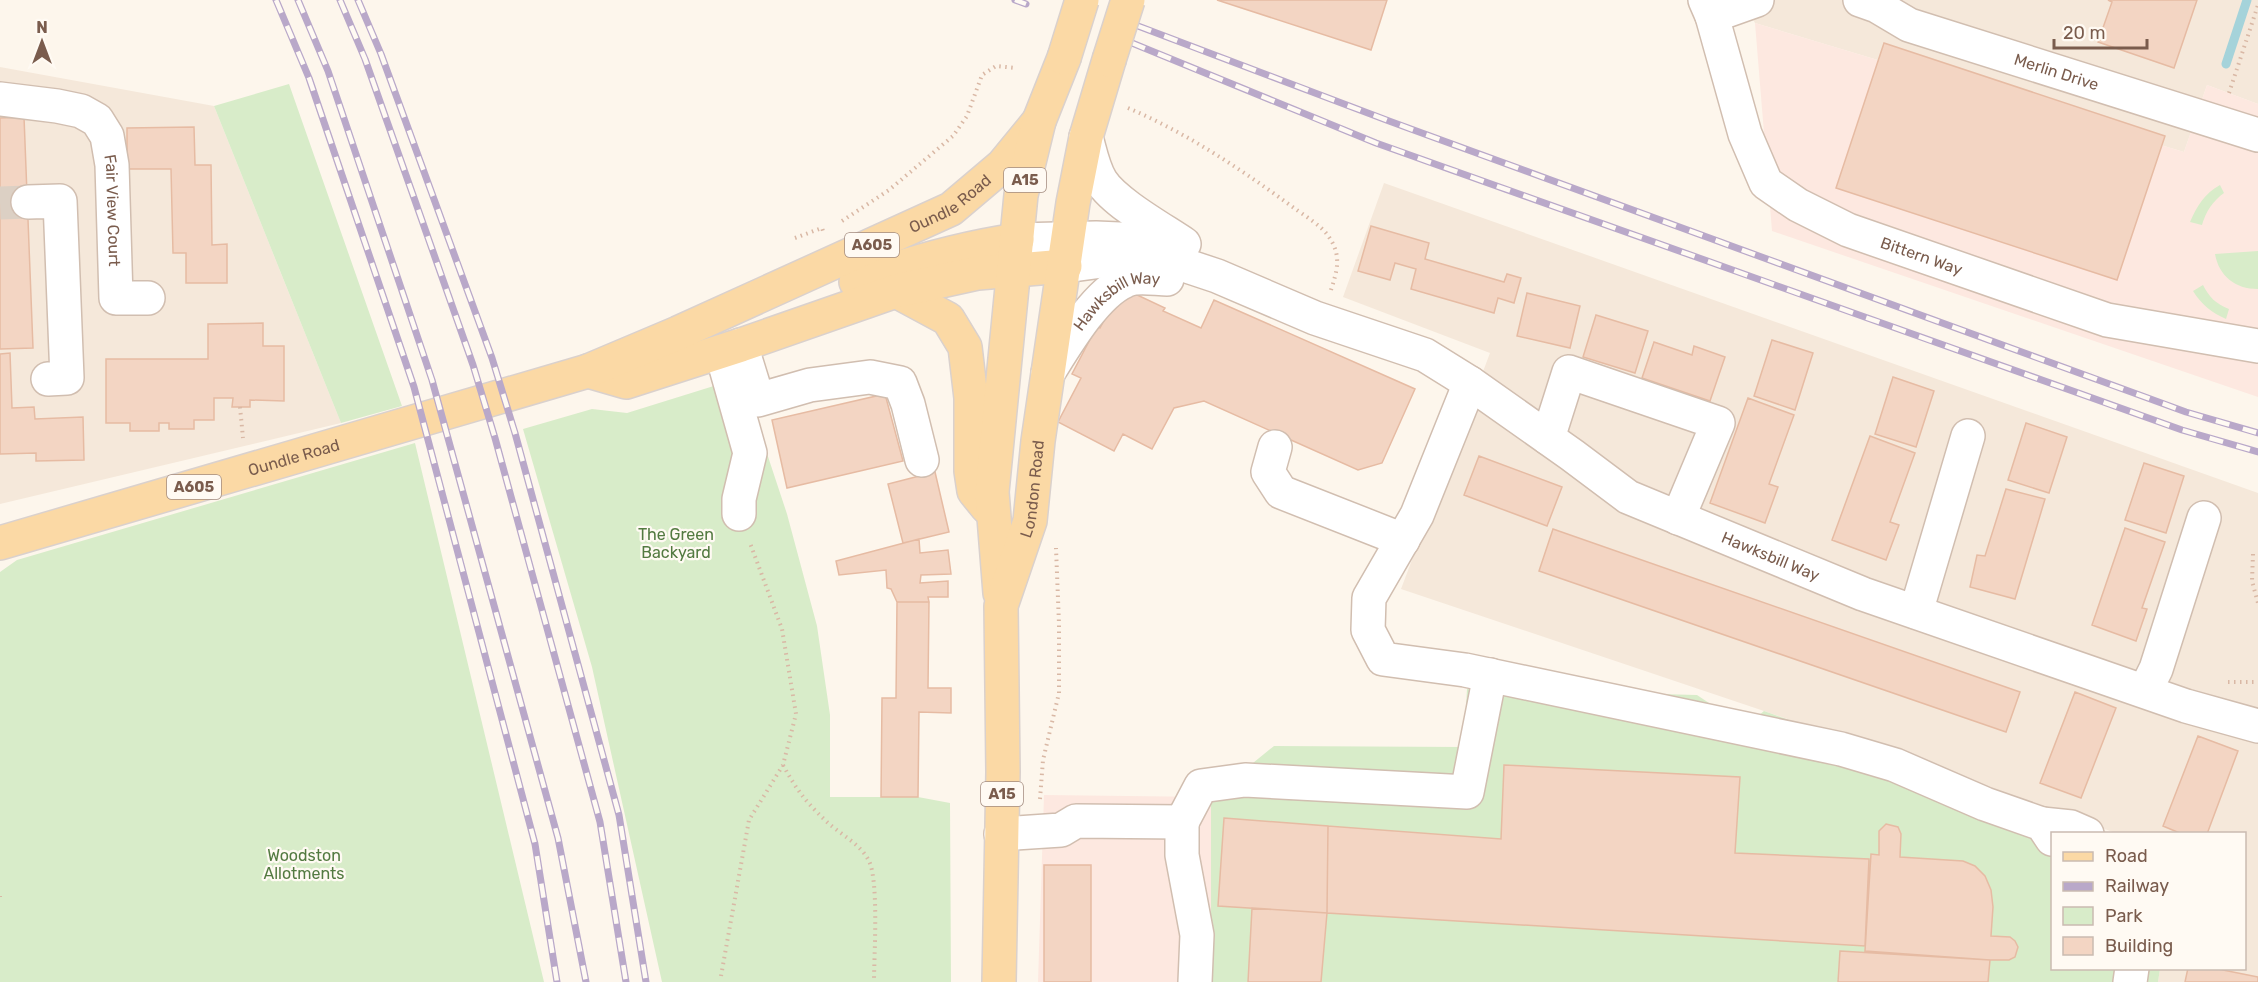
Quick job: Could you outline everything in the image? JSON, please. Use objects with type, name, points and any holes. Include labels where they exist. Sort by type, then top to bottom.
[{"type":"main road","name":"A15","points":[[1016,255],[1021,195],[1039,121],[1064,58],[1082,0]]},
{"type":"main road","name":"London Road","points":[[999,982],[1001,606],[1030,521],[1038,441],[1066,252],[1086,137],[1128,0]]},
{"type":"main road","name":"Oundle Road","points":[[0,543],[588,371],[678,333],[951,209],[1003,165],[1039,121]]},
{"type":"main road","name":"Oundle Road","points":[[678,333],[795,303],[900,267],[981,245],[1016,255]]},
{"type":"main road","points":[[588,371],[626,382],[731,349],[896,291],[978,273],[1016,255]]},
{"type":"main road","points":[[1001,606],[992,492],[1016,255]]},
{"type":"main road","points":[[896,291],[948,319],[965,347],[971,398],[971,471],[974,491],[994,516]]},
{"type":"street","points":[[1708,8],[1757,0]]},
{"type":"street","name":"Merlin Drive","points":[[1860,0],[1877,6],[1909,25],[2258,135]]},
{"type":"street","name":"Bittern Way","points":[[1708,8],[1745,134],[1766,183],[1798,205],[1848,230],[2108,320],[2258,346]]},
{"type":"street","name":"Fair View Court","points":[[0,99],[81,111],[97,120],[107,136],[112,165],[116,298],[148,298]]},
{"type":"street","name":"Hawksbill Way","points":[[1086,137],[1094,165],[1102,182],[1114,195],[1184,244],[1299,301],[1323,305]]},
{"type":"street","points":[[28,202],[60,201],[67,378],[48,379]]},
{"type":"street","name":"Hawksbill Way","points":[[1016,255],[1066,252],[1136,239],[1184,244]]},
{"type":"street","name":"Hawksbill Way","points":[[1066,252],[1117,259],[1169,260],[1217,276],[1323,305],[1425,355],[1470,383],[1628,497],[1863,594],[2186,706],[2258,726]]},
{"type":"street","name":"Hawksbill Way","points":[[1048,373],[1084,318],[1114,288],[1127,279],[1183,279],[1257,308],[1323,305]]},
{"type":"street","points":[[731,349],[758,400],[810,385],[870,377],[900,383],[908,404],[922,460]]},
{"type":"street","points":[[731,349],[750,453],[739,500],[739,514]]},
{"type":"street","points":[[1548,438],[1569,372],[1718,423],[1678,518]]},
{"type":"street","points":[[1470,383],[1417,515],[1369,598],[1368,630],[1383,659],[1490,675],[1841,749],[1895,765],[2047,831],[2071,827],[2083,832]]},
{"type":"street","points":[[1916,612],[1968,436]]},
{"type":"street","points":[[1275,447],[1268,472],[1281,492],[1403,540]]},
{"type":"street","points":[[2145,691],[2156,669],[2204,518]]},
{"type":"street","points":[[1195,982],[1197,935],[1182,855],[1182,822],[1201,786],[1245,780],[1467,792],[1490,675]]},
{"type":"street","points":[[1001,834],[1061,830],[1076,820],[1182,822]]},
{"type":"path","points":[[2219,123],[2258,5]]},
{"type":"path","points":[[833,226],[889,190],[953,136],[967,116],[982,75],[996,66],[1016,68]]},
{"type":"path","points":[[1128,108],[1164,123],[1242,172],[1329,236],[1336,252],[1338,268],[1323,305]]},
{"type":"path","points":[[240,407],[243,440]]},
{"type":"path","points":[[721,976],[749,819],[783,765],[796,714],[782,629],[739,514]]},
{"type":"path","points":[[1038,832],[1042,760],[1059,693],[1056,538]]},
{"type":"path","points":[[2253,554],[2252,581],[2258,603]]},
{"type":"path","points":[[783,765],[799,794],[826,822],[856,846],[869,862],[874,888],[874,982]]},
{"type":"shaded area","points":[[1742,0],[2258,0],[2258,104],[2207,85],[2184,152],[1755,23]]},
{"type":"shaded area","points":[[1755,23],[2184,152],[2207,85],[2258,104],[2258,397],[1772,231]]},
{"type":"shaded area","points":[[0,67],[214,106],[341,423],[0,504]]},
{"type":"shaded area","points":[[1384,183],[2258,493],[2258,982],[2158,982],[2160,970],[2246,970],[2246,832],[2113,832],[1401,589],[1490,353],[1343,297]]},
{"type":"shaded area","points":[[1044,795],[1211,797],[1211,982],[1038,982]]},
{"type":"green space","points":[[289,84],[402,406],[341,423],[214,106]]},
{"type":"green space","points":[[2220,185],[2224,193],[2210,207],[2202,225],[2190,222],[2202,201]]},
{"type":"green space","points":[[2258,251],[2258,289],[2242,287],[2229,280],[2220,269],[2215,254]]},
{"type":"green space","points":[[2203,285],[2213,300],[2229,309],[2226,319],[2207,308],[2196,296],[2193,291]]},
{"type":"green space","name":"The Green Backyard","points":[[738,366],[787,514],[817,626],[830,715],[830,797],[918,797],[950,803],[951,982],[662,982],[592,667],[523,429],[592,409],[627,413],[717,385]]},
{"type":"green space","name":"Woodston Allotments","points":[[415,443],[544,982],[0,982],[0,572],[17,560]]},
{"type":"green space","points":[[1467,689],[1697,695],[1745,727],[1764,711],[2106,832],[2051,832],[2051,970],[2160,970],[2158,982],[1211,982],[1211,797],[1274,746],[1464,747]]},
{"type":"building","points":[[1217,0],[1387,0],[1371,50]]},
{"type":"building","points":[[2108,0],[2197,0],[2174,68],[2098,42],[2112,2]]},
{"type":"building","points":[[1884,43],[2165,136],[2117,280],[1836,188]]},
{"type":"building","points":[[24,117],[33,348],[0,349],[0,118]]},
{"type":"building","points":[[194,127],[195,165],[211,165],[212,245],[227,244],[227,283],[186,283],[186,253],[173,253],[171,169],[127,169],[127,128]]},
{"type":"building","points":[[1371,226],[1429,243],[1425,259],[1504,282],[1507,274],[1521,278],[1514,303],[1498,298],[1494,313],[1411,289],[1416,269],[1395,263],[1390,280],[1358,271]]},
{"type":"building","points":[[1133,293],[1165,308],[1163,311],[1201,328],[1214,300],[1415,389],[1382,463],[1358,470],[1204,401],[1174,408],[1152,449],[1123,434],[1114,451],[1058,422],[1081,378],[1072,374],[1097,326],[1100,328],[1114,302]]},
{"type":"building","points":[[1527,293],[1580,306],[1570,348],[1517,336]]},
{"type":"building","points":[[1596,315],[1648,331],[1635,373],[1583,357]]},
{"type":"building","points":[[263,323],[263,346],[284,346],[284,401],[250,400],[250,407],[232,407],[233,398],[214,398],[214,420],[194,420],[194,429],[169,429],[169,423],[159,423],[159,431],[130,431],[130,423],[106,423],[106,359],[208,359],[208,324]]},
{"type":"building","points":[[1772,340],[1813,353],[1795,410],[1754,396]]},
{"type":"building","points":[[1654,342],[1692,355],[1694,346],[1725,357],[1710,401],[1642,378]]},
{"type":"building","points":[[10,353],[12,408],[34,407],[35,419],[83,417],[84,460],[36,461],[36,453],[0,454],[0,354]]},
{"type":"building","points":[[1893,377],[1934,391],[1916,447],[1875,434]]},
{"type":"building","points":[[885,394],[903,461],[787,488],[772,420]]},
{"type":"building","points":[[1748,398],[1794,415],[1769,484],[1778,487],[1765,523],[1710,503]]},
{"type":"building","points":[[2026,423],[2067,437],[2049,493],[2008,480]]},
{"type":"building","points":[[1870,436],[1915,453],[1890,522],[1899,525],[1886,560],[1832,540]]},
{"type":"building","points":[[1479,456],[1562,487],[1547,526],[1464,495]]},
{"type":"building","points":[[2144,463],[2184,476],[2166,533],[2125,520]]},
{"type":"building","points":[[935,472],[949,532],[903,543],[888,484]]},
{"type":"building","points":[[2006,489],[2045,499],[2015,599],[1970,587],[1977,555],[1985,556]]},
{"type":"building","points":[[2125,528],[2165,542],[2142,608],[2147,609],[2136,641],[2092,625]]},
{"type":"building","points":[[1553,529],[2020,692],[2006,732],[1539,571]]},
{"type":"building","points":[[919,539],[920,553],[948,550],[951,574],[921,575],[920,583],[948,581],[948,597],[928,597],[929,602],[897,602],[891,589],[887,588],[886,570],[839,575],[836,561]]},
{"type":"building","points":[[897,602],[929,602],[928,688],[951,688],[951,713],[919,712],[918,797],[881,797],[882,698],[896,698]]},
{"type":"building","points":[[2075,692],[2116,708],[2081,798],[2040,783]]},
{"type":"building","points":[[2198,736],[2238,751],[2208,832],[2177,832],[2163,826]]},
{"type":"building","points":[[1504,765],[1740,777],[1735,853],[1869,859],[1865,946],[1327,913],[1328,826],[1501,839]]},
{"type":"building","points":[[1224,818],[1328,826],[1327,913],[1218,906]]},
{"type":"building","points":[[1886,824],[1898,827],[1901,834],[1900,857],[1963,861],[1975,866],[1985,876],[1991,890],[1993,907],[1991,936],[2010,937],[2015,941],[2018,947],[2015,957],[2009,960],[1990,960],[1865,951],[1871,854],[1879,855],[1879,831]]},
{"type":"building","points":[[1044,865],[1091,865],[1091,982],[1044,982]]},
{"type":"building","points":[[1252,908],[1327,913],[1321,982],[1248,982]]},
{"type":"building","points":[[1840,951],[1990,960],[1988,982],[1838,982]]},
{"type":"building","points":[[2188,970],[2223,970],[2258,977],[2258,982],[2185,982]]},
{"type":"waterway","points":[[2226,64],[2247,0]]},
{"type":"tunnel","points":[[0,203],[28,202]]},
{"type":"railway","points":[[276,0],[309,78],[414,387],[535,844],[557,982]]},
{"type":"railway","points":[[298,0],[328,71],[432,380],[558,838],[586,982]]},
{"type":"railway","points":[[340,0],[365,59],[473,365],[495,438],[600,822],[626,982]]},
{"type":"railway","points":[[358,0],[381,54],[492,358],[515,433],[619,815],[646,982]]},
{"type":"railway","points":[[1015,0],[1026,4]]},
{"type":"railway","points":[[1138,26],[1389,121],[2186,412],[2258,433]]},
{"type":"railway","points":[[1132,43],[1376,143],[2182,430],[2258,452]]}]
